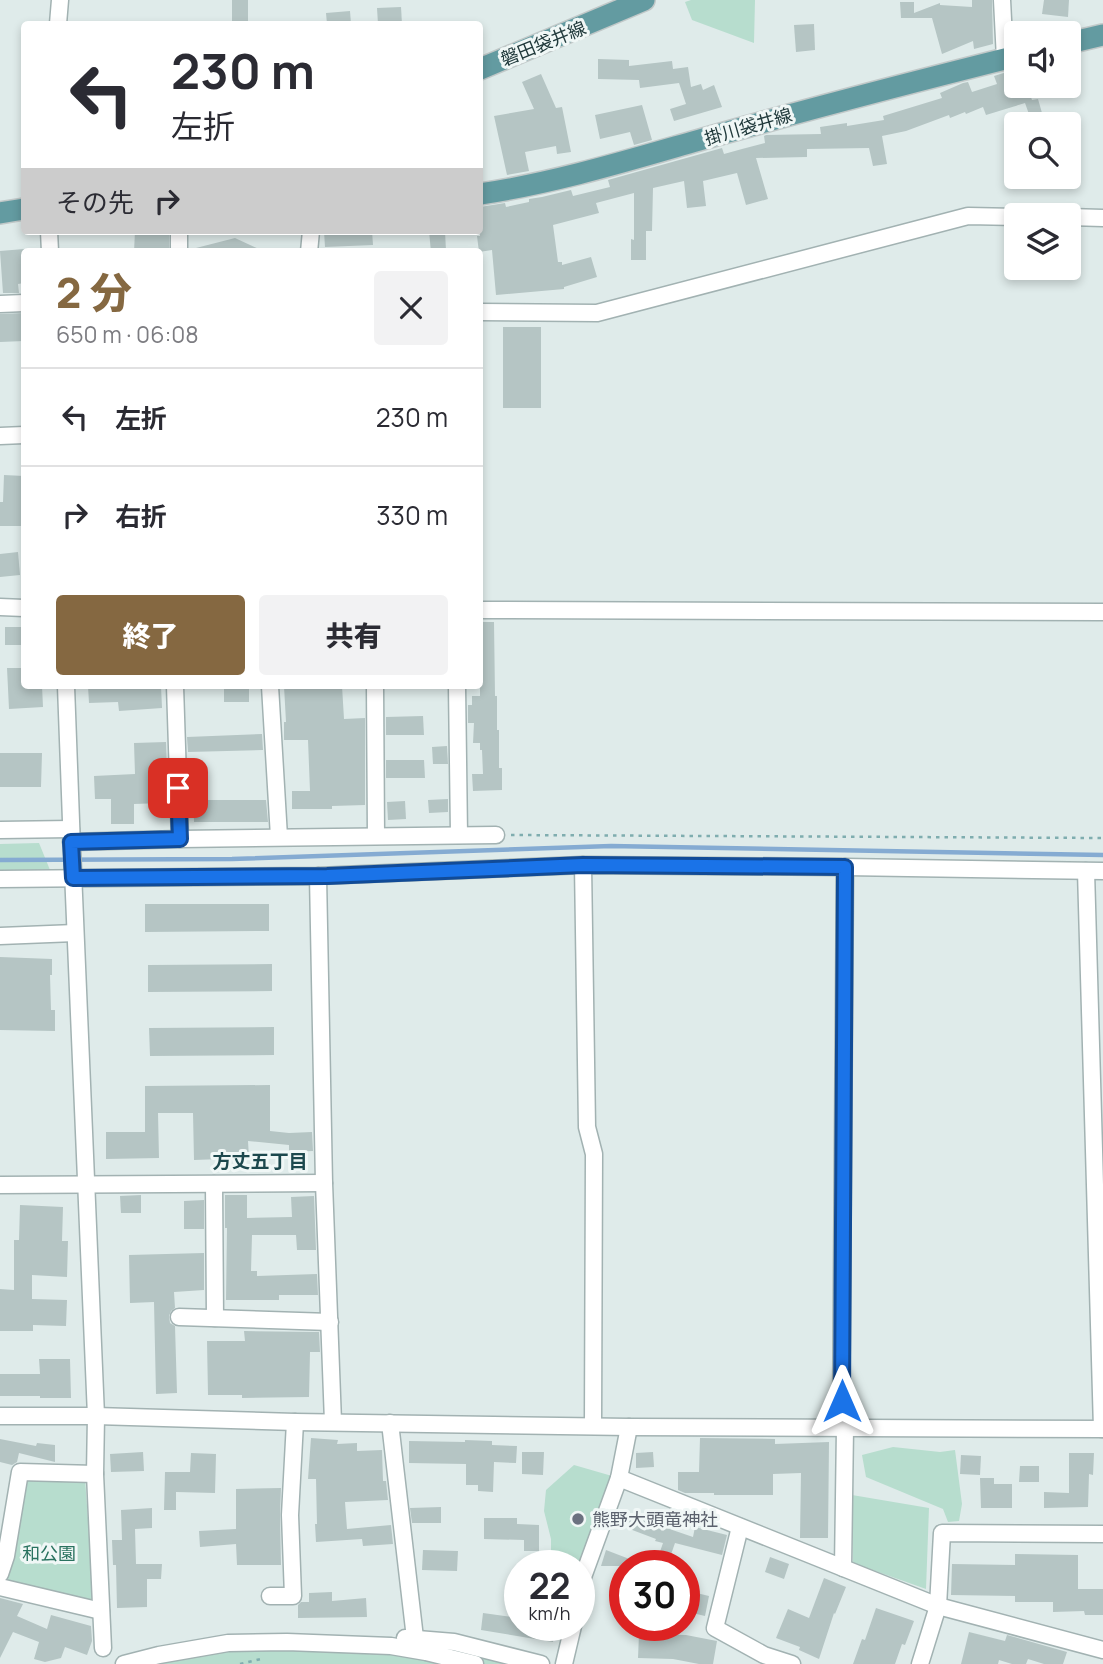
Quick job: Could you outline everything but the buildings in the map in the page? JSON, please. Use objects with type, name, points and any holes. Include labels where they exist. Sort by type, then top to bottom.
[{"type":"main road","name":"磐田袋井線","points":[[483,68],[644,0]]},
{"type":"main road","points":[[1081,40],[1103,35]]},
{"type":"main road","name":"掛川袋井線","points":[[483,194],[565,178],[811,109],[1004,59]]},
{"type":"main road","points":[[0,213],[21,210]]},
{"type":"street","points":[[58,21],[60,0]]},
{"type":"street","points":[[1002,0],[1005,21]]},
{"type":"street","points":[[483,312],[597,313],[968,216],[1004,217]]},
{"type":"street","points":[[1081,217],[1103,218]]},
{"type":"street","points":[[0,304],[21,303]]},
{"type":"street","points":[[0,436],[21,435]]},
{"type":"street","points":[[0,607],[21,608]]},
{"type":"street","points":[[483,610],[1103,612]]},
{"type":"street","points":[[66,689],[103,1648]]},
{"type":"street","points":[[175,689],[180,839]]},
{"type":"street","points":[[270,689],[279,837]]},
{"type":"street","points":[[374,689],[376,836]]},
{"type":"street","points":[[457,689],[459,835]]},
{"type":"street","points":[[0,830],[71,840],[496,835]]},
{"type":"street","points":[[0,879],[73,875],[318,876],[583,865],[1103,871]]},
{"type":"street","points":[[583,865],[587,1127],[594,1154],[593,1425]]},
{"type":"street","points":[[843,1568],[845,867]]},
{"type":"street","points":[[0,1416],[629,1427],[1103,1429],[1086,871]]},
{"type":"street","points":[[318,876],[324,1183],[333,1422]]},
{"type":"street","points":[[0,936],[75,933]]},
{"type":"street","points":[[0,1185],[324,1183]]},
{"type":"street","points":[[214,1184],[215,1318]]},
{"type":"street","points":[[179,1318],[330,1322]]},
{"type":"street","points":[[270,1596],[293,1596],[290,1516],[295,1422]]},
{"type":"street","points":[[390,1423],[415,1638]]},
{"type":"street","points":[[593,1550],[619,1478],[629,1427]]},
{"type":"street","points":[[0,1574],[6,1556],[20,1472],[95,1474]]},
{"type":"street","points":[[619,1478],[938,1606],[1103,1650]]},
{"type":"street","points":[[740,1527],[715,1628],[764,1655],[792,1664]]},
{"type":"street","points":[[919,1664],[938,1606],[942,1533],[1103,1534]]},
{"type":"street","points":[[0,1587],[101,1611]]},
{"type":"street","points":[[344,1644],[384,1636],[415,1638],[454,1642],[541,1664]]},
{"type":"street","points":[[564,1664],[569,1641]]},
{"type":"street","points":[[124,1664],[228,1643],[288,1642],[391,1646],[475,1664]]},
{"type":"path","points":[[496,835],[1103,838]]},
{"type":"green space","points":[[755,0],[754,43],[692,20],[685,2]]},
{"type":"green space","points":[[39,843],[52,875],[0,877],[0,844]]},
{"type":"green space","points":[[893,1447],[940,1452],[955,1450],[962,1504],[959,1521],[948,1522],[943,1509],[866,1477],[862,1455]]},
{"type":"green space","points":[[574,1465],[619,1478],[586,1550],[551,1550],[544,1511],[546,1490]]},
{"type":"green space","name":"和公園","points":[[24,1478],[85,1479],[94,1601],[0,1587]]},
{"type":"green space","points":[[852,1495],[929,1508],[926,1589],[853,1563]]},
{"type":"green space","points":[[416,1639],[529,1664],[125,1664],[233,1643]]},
{"type":"waterway","points":[[0,860],[232,859],[611,846],[1103,855]]},
{"type":"place","name":"熊野大頭竜神社","points":[[578,1519]]},
{"type":"district","name":"方丈五丁目","points":[[260,1161]]},
{"type":"route","points":[[178,788],[180,839],[71,842],[73,878],[327,876],[583,865],[845,867],[842,1401]]}]
